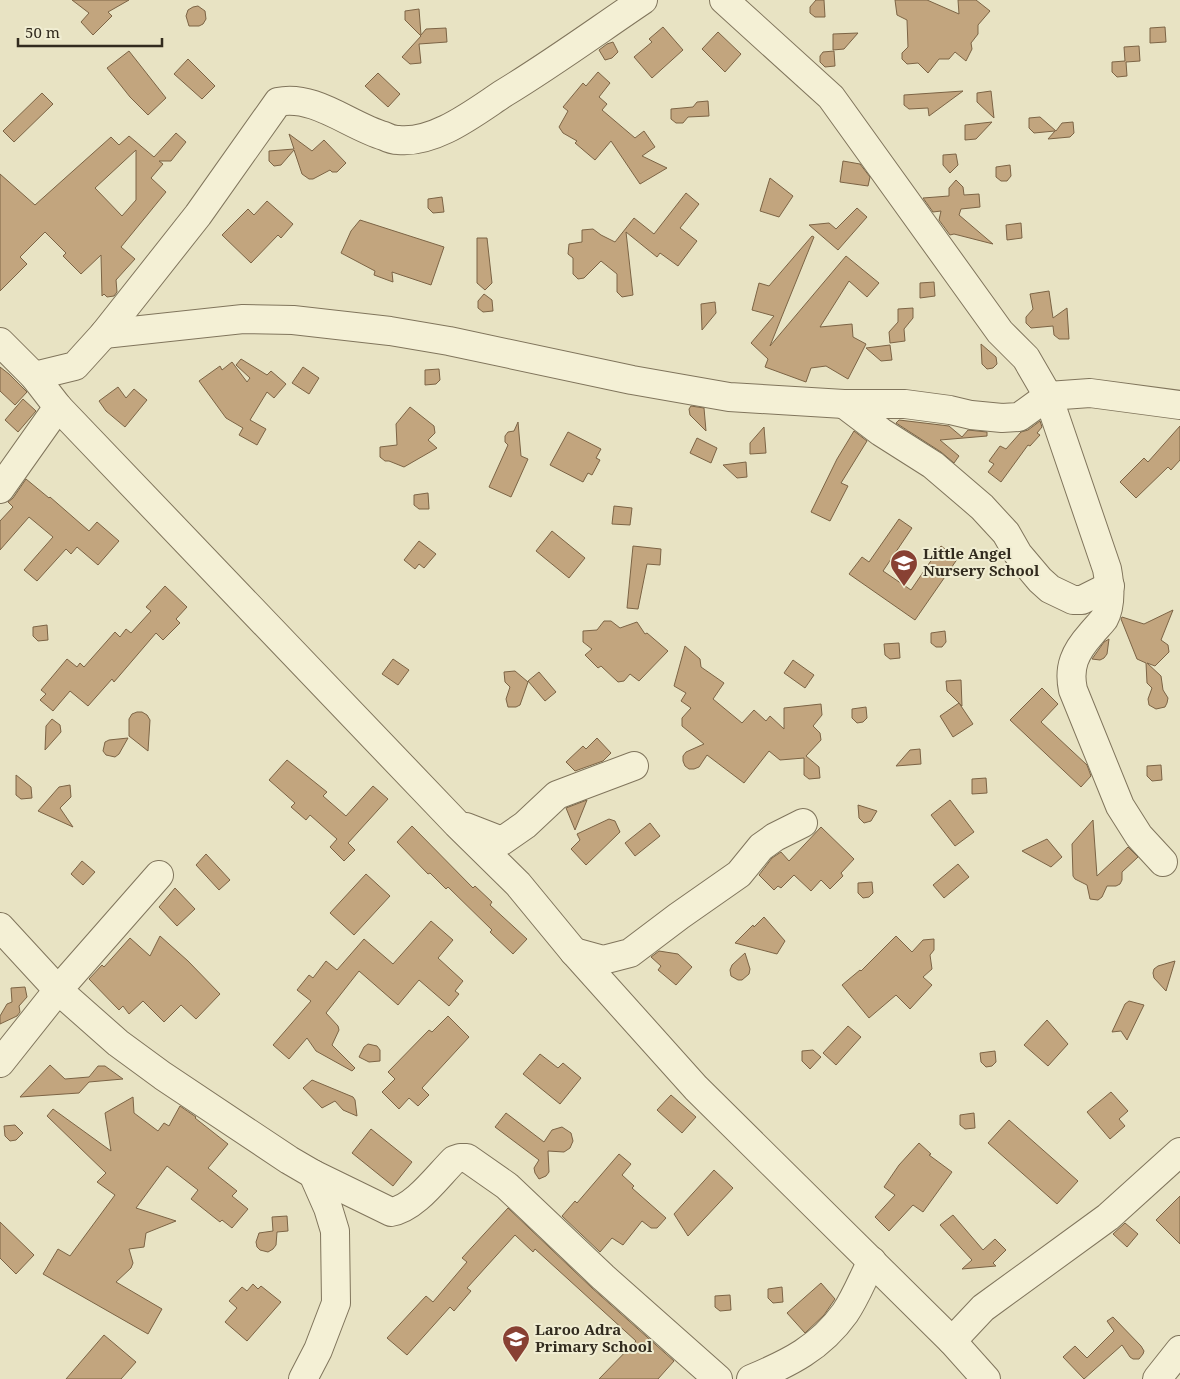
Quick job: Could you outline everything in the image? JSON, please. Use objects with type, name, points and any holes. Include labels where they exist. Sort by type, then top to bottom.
[{"type":"street","points":[[34,376],[75,366],[104,334],[198,215],[278,102],[290,99],[300,100],[317,106],[368,132],[398,140],[418,139],[436,134],[457,123],[546,67],[643,0]]},
{"type":"street","points":[[724,0],[831,97],[1000,332],[1026,358],[1048,396],[1107,569],[1110,586],[1104,618],[1081,647],[1072,664],[1070,678],[1120,806],[1138,836],[1163,862]]},
{"type":"street","points":[[104,334],[243,319],[293,320],[449,340],[632,380],[729,397],[844,404],[905,404],[1002,418],[1019,417],[1048,396],[1090,393],[1180,405]]},
{"type":"street","points":[[0,342],[34,376],[58,407],[457,824],[518,884],[574,952],[696,1088],[952,1341],[986,1379]]},
{"type":"street","points":[[844,404],[881,432],[933,465],[982,507],[1006,533],[1018,554],[1050,589],[1074,600],[1082,600],[1110,586]]},
{"type":"street","points":[[0,489],[58,407]]},
{"type":"street","points":[[457,824],[502,841],[525,825],[557,795],[634,766]]},
{"type":"street","points":[[574,952],[603,960],[630,953],[739,874],[761,847],[775,837],[803,823]]},
{"type":"street","points":[[0,1063],[58,990],[159,875]]},
{"type":"street","points":[[0,927],[58,990],[118,1043],[289,1160],[313,1174],[391,1212],[400,1211],[410,1204],[454,1160],[467,1158],[507,1186],[603,1277],[718,1379]]},
{"type":"street","points":[[952,1341],[983,1308],[1108,1217],[1180,1152]]},
{"type":"street","points":[[303,1379],[318,1350],[336,1303],[334,1231],[328,1208],[313,1174]]},
{"type":"street","points":[[751,1379],[788,1363],[813,1347],[845,1312],[872,1261]]},
{"type":"street","points":[[1157,1379],[1180,1350]]},
{"type":"building","points":[[72,0],[129,0],[108,12],[112,16],[93,35],[81,22],[89,13]]},
{"type":"building","points":[[816,0],[824,0],[825,17],[815,17],[810,13],[810,7]]},
{"type":"building","points":[[895,0],[927,0],[959,14],[958,0],[976,0],[990,11],[978,25],[978,34],[971,43],[972,49],[966,61],[955,52],[949,59],[939,59],[928,73],[918,63],[907,64],[902,59],[902,53],[908,47],[907,20],[897,15]]},
{"type":"building","points":[[198,6],[205,11],[206,19],[199,26],[189,26],[186,16],[188,10]]},
{"type":"building","points":[[419,9],[421,35],[426,29],[446,28],[447,42],[419,44],[421,63],[410,64],[402,57],[421,36],[405,20],[405,11]]},
{"type":"building","points":[[663,27],[683,50],[652,78],[634,57],[652,42],[649,39]]},
{"type":"building","points":[[1165,27],[1166,42],[1150,43],[1150,28]]},
{"type":"building","points":[[718,32],[741,54],[725,72],[702,49]]},
{"type":"building","points":[[858,33],[844,49],[833,50],[833,34]]},
{"type":"building","points":[[613,42],[618,52],[612,58],[605,60],[599,50]]},
{"type":"building","points":[[1139,46],[1140,61],[1126,62],[1127,76],[1117,77],[1112,72],[1112,62],[1125,61],[1124,47]]},
{"type":"building","points":[[129,51],[166,98],[148,115],[130,97],[107,68]]},
{"type":"building","points":[[834,51],[835,66],[825,67],[820,62],[820,56],[823,52]]},
{"type":"building","points":[[188,59],[215,86],[202,99],[174,74]]},
{"type":"building","points":[[598,72],[610,83],[599,97],[607,104],[602,110],[635,138],[644,131],[655,147],[642,156],[667,168],[640,184],[611,141],[595,160],[575,143],[577,141],[563,133],[559,127],[568,111],[563,107],[583,83],[586,86]]},
{"type":"building","points":[[378,73],[400,94],[388,107],[365,86]]},
{"type":"building","points":[[963,91],[929,116],[928,108],[909,109],[904,105],[904,95]]},
{"type":"building","points":[[991,91],[994,118],[977,102],[977,93]]},
{"type":"building","points":[[42,93],[53,104],[14,142],[3,131]]},
{"type":"building","points":[[708,101],[709,116],[688,117],[683,123],[676,123],[671,119],[671,109],[693,107],[697,102]]},
{"type":"building","points":[[1040,117],[1056,131],[1062,123],[1073,122],[1074,133],[1070,137],[1048,139],[1055,131],[1034,133],[1029,128],[1029,118]]},
{"type":"building","points":[[992,122],[976,139],[965,140],[965,125]]},
{"type":"building","points":[[176,133],[186,142],[171,161],[159,161],[163,164],[151,178],[166,192],[121,247],[135,259],[116,280],[117,292],[114,296],[107,297],[104,294],[102,296],[101,255],[81,274],[63,256],[66,253],[45,232],[20,257],[27,264],[0,291],[0,174],[35,205],[111,137],[119,145],[129,136],[154,157]],"holes":[[[136,150],[136,200],[122,216],[95,188]]]},
{"type":"building","points":[[289,134],[312,151],[324,140],[346,163],[337,172],[330,170],[313,179],[309,179],[302,174],[294,150],[281,165],[274,166],[269,161],[269,151],[294,149]]},
{"type":"building","points":[[956,154],[958,165],[950,173],[943,165],[943,155]]},
{"type":"building","points":[[843,161],[860,164],[870,177],[868,186],[840,182]]},
{"type":"building","points":[[1010,165],[1011,176],[1007,181],[1001,181],[996,177],[996,167]]},
{"type":"building","points":[[770,178],[793,196],[779,217],[760,211]]},
{"type":"building","points":[[956,180],[963,187],[964,195],[979,194],[980,207],[961,209],[959,215],[993,244],[954,234],[950,235],[939,220],[941,211],[933,212],[923,198],[949,196],[949,188]]},
{"type":"building","points":[[686,193],[699,204],[680,228],[697,241],[678,266],[660,253],[657,257],[626,232],[633,295],[622,297],[617,292],[617,274],[601,261],[584,278],[578,279],[573,274],[573,258],[568,254],[569,244],[582,242],[582,230],[593,229],[615,242],[634,218],[654,234]]},
{"type":"building","points":[[442,197],[444,212],[433,213],[428,208],[428,199]]},
{"type":"building","points":[[267,201],[293,224],[281,238],[278,235],[251,263],[222,235],[248,209],[254,215]]},
{"type":"building","points":[[857,208],[867,217],[838,250],[809,225],[829,223],[836,229]]},
{"type":"building","points":[[360,220],[444,247],[431,285],[392,272],[393,282],[374,275],[375,271],[341,253],[351,231]]},
{"type":"building","points":[[1021,223],[1022,238],[1007,240],[1006,225]]},
{"type":"building","points":[[812,236],[814,237],[770,346],[846,256],[879,283],[867,297],[849,281],[820,327],[852,324],[853,337],[866,344],[848,379],[826,366],[811,368],[806,382],[765,367],[768,359],[751,343],[774,316],[752,310],[759,283],[769,286]]},
{"type":"building","points":[[477,238],[487,238],[492,283],[485,290],[477,283]]},
{"type":"building","points":[[934,282],[935,296],[920,298],[920,283]]},
{"type":"building","points":[[1049,291],[1053,318],[1067,308],[1069,339],[1059,339],[1054,335],[1053,326],[1031,328],[1026,323],[1026,317],[1033,309],[1030,294]]},
{"type":"building","points":[[484,294],[492,300],[493,311],[483,312],[478,308],[478,301]]},
{"type":"building","points":[[715,302],[716,313],[702,330],[701,304]]},
{"type":"building","points":[[913,308],[913,318],[904,329],[905,341],[890,343],[889,332],[898,322],[898,309]]},
{"type":"building","points":[[981,344],[996,357],[997,364],[993,368],[987,369],[982,364]]},
{"type":"building","points":[[890,345],[892,360],[881,361],[866,348]]},
{"type":"building","points":[[241,359],[267,375],[271,371],[286,384],[274,398],[267,392],[250,420],[266,429],[257,445],[239,435],[243,428],[226,418],[199,381],[220,366],[222,370],[232,362],[247,382],[250,378],[236,365]]},
{"type":"building","points":[[0,367],[27,392],[15,405],[0,391]]},
{"type":"building","points":[[303,367],[319,378],[309,394],[292,383]]},
{"type":"building","points":[[439,369],[440,380],[436,384],[425,385],[425,370]]},
{"type":"building","points":[[118,387],[126,398],[134,389],[147,400],[125,427],[106,411],[99,401]]},
{"type":"building","points":[[23,399],[36,411],[18,432],[5,420]]},
{"type":"building","points":[[691,406],[704,408],[706,431],[690,415],[689,409]]},
{"type":"building","points":[[410,407],[434,426],[435,433],[428,440],[437,448],[404,467],[385,461],[380,457],[380,447],[397,445],[396,424]]},
{"type":"building","points":[[899,420],[949,426],[962,437],[968,430],[987,432],[987,436],[940,440],[959,456],[954,463],[941,452],[896,423]]},
{"type":"building","points":[[1040,421],[1042,427],[1037,433],[1040,435],[1030,446],[1028,445],[1001,482],[988,472],[994,464],[989,461],[1000,446],[1006,449],[1021,432],[1028,430]]},
{"type":"building","points":[[518,422],[521,456],[528,459],[511,497],[489,487],[508,445],[505,442],[505,436],[508,432],[514,431]]},
{"type":"building","points":[[1180,426],[1180,460],[1171,470],[1168,467],[1136,498],[1120,482],[1144,458],[1148,462]]},
{"type":"building","points":[[764,427],[766,453],[750,454],[750,443]]},
{"type":"building","points":[[854,431],[867,441],[841,483],[848,486],[830,521],[811,512],[837,459]]},
{"type":"building","points":[[568,432],[601,449],[596,458],[600,460],[592,475],[588,473],[583,482],[550,465]]},
{"type":"building","points":[[697,438],[717,448],[711,463],[690,453]]},
{"type":"building","points":[[746,462],[747,477],[737,478],[723,465]]},
{"type":"building","points":[[26,479],[89,531],[97,522],[119,541],[98,565],[77,547],[71,554],[66,549],[37,581],[24,570],[53,537],[29,517],[0,550],[0,521],[13,507],[8,502]]},
{"type":"building","points":[[428,493],[429,509],[419,509],[414,505],[414,495]]},
{"type":"building","points":[[614,506],[632,508],[630,525],[612,524]]},
{"type":"building","points":[[899,519],[912,528],[883,571],[911,590],[941,546],[958,558],[915,620],[849,574],[862,557],[869,562]]},
{"type":"building","points":[[552,531],[585,558],[569,578],[536,551]]},
{"type":"building","points":[[419,541],[436,554],[424,568],[419,564],[415,569],[404,560]]},
{"type":"building","points":[[633,546],[661,549],[660,565],[647,564],[638,609],[627,608]]},
{"type":"building","points":[[165,586],[187,607],[176,619],[180,623],[163,640],[156,633],[114,682],[112,679],[88,706],[70,691],[53,711],[40,700],[46,694],[41,690],[67,659],[77,667],[80,663],[84,667],[115,632],[120,637],[126,629],[131,633],[151,611],[146,607]]},
{"type":"building","points":[[1173,610],[1161,640],[1168,645],[1169,652],[1155,666],[1147,663],[1161,676],[1163,690],[1168,698],[1165,707],[1156,709],[1149,705],[1148,699],[1152,688],[1147,683],[1146,663],[1137,659],[1121,619],[1122,617],[1144,624]]},
{"type":"building","points":[[604,621],[611,621],[620,628],[637,622],[645,634],[647,633],[668,651],[639,681],[630,674],[624,681],[618,682],[601,666],[598,668],[585,655],[592,649],[583,642],[583,631],[597,630]]},
{"type":"building","points":[[47,625],[48,640],[38,641],[33,636],[33,627]]},
{"type":"building","points":[[945,631],[946,642],[942,647],[936,647],[931,643],[931,633]]},
{"type":"building","points":[[1109,639],[1107,654],[1104,658],[1100,660],[1092,659],[1104,642]]},
{"type":"building","points":[[899,643],[900,658],[890,659],[885,655],[884,644]]},
{"type":"building","points":[[685,646],[700,659],[701,667],[724,683],[713,699],[742,723],[754,710],[766,721],[770,716],[784,729],[784,708],[821,704],[822,715],[813,726],[820,733],[821,740],[806,756],[819,767],[820,778],[809,779],[804,775],[804,758],[780,760],[769,751],[744,783],[707,755],[699,767],[689,769],[685,766],[683,756],[686,752],[704,744],[682,726],[682,718],[691,708],[681,701],[686,693],[674,686]]},
{"type":"building","points":[[393,659],[409,670],[398,685],[382,674]]},
{"type":"building","points":[[793,660],[814,675],[805,688],[784,673]]},
{"type":"building","points":[[515,671],[528,682],[520,705],[508,707],[506,699],[510,687],[505,682],[504,672]]},
{"type":"building","points":[[539,672],[556,692],[545,701],[528,681]]},
{"type":"building","points":[[961,680],[962,706],[947,691],[946,681]]},
{"type":"building","points":[[1042,688],[1058,704],[1041,722],[1087,765],[1091,776],[1081,787],[1010,720]]},
{"type":"building","points":[[959,703],[973,724],[953,737],[940,716]]},
{"type":"building","points":[[866,707],[867,718],[863,722],[857,723],[852,718],[852,709]]},
{"type":"building","points":[[137,712],[147,715],[150,720],[148,751],[129,736],[129,719],[132,714]]},
{"type":"building","points":[[52,719],[60,725],[61,732],[45,750],[46,726]]},
{"type":"building","points":[[128,738],[119,754],[115,757],[106,755],[103,751],[105,742]]},
{"type":"building","points":[[597,738],[611,753],[603,761],[575,771],[566,762],[583,746],[586,749]]},
{"type":"building","points":[[920,749],[921,764],[896,766],[910,750]]},
{"type":"building","points":[[287,760],[327,792],[323,796],[346,816],[373,786],[388,799],[348,843],[355,850],[344,861],[330,847],[337,839],[310,815],[306,820],[291,807],[295,803],[269,780]]},
{"type":"building","points":[[1161,765],[1162,780],[1152,781],[1147,776],[1147,766]]},
{"type":"building","points":[[16,775],[31,787],[32,798],[21,799],[16,795]]},
{"type":"building","points":[[986,778],[987,793],[972,794],[972,779]]},
{"type":"building","points":[[70,785],[71,797],[60,808],[73,827],[38,811],[59,787]]},
{"type":"building","points":[[587,800],[575,830],[566,808]]},
{"type":"building","points":[[950,800],[974,832],[955,846],[931,815]]},
{"type":"building","points":[[858,805],[877,811],[871,821],[864,823],[859,818]]},
{"type":"building","points":[[609,819],[615,821],[620,832],[586,865],[571,849],[580,840],[577,834]]},
{"type":"building","points":[[1093,820],[1097,876],[1128,847],[1138,857],[1122,872],[1120,884],[1107,886],[1102,897],[1098,900],[1090,899],[1087,885],[1073,876],[1072,844]]},
{"type":"building","points":[[650,823],[660,836],[635,856],[625,843]]},
{"type":"building","points":[[412,826],[473,888],[475,886],[492,902],[490,905],[527,939],[513,954],[490,932],[492,930],[448,887],[446,889],[430,873],[428,874],[397,842]]},
{"type":"building","points":[[821,827],[854,859],[841,873],[843,876],[830,889],[821,880],[811,891],[794,875],[781,888],[778,886],[774,890],[759,875],[772,858],[781,852],[789,861]]},
{"type":"building","points":[[1047,839],[1062,857],[1051,867],[1022,851]]},
{"type":"building","points":[[206,854],[230,880],[219,890],[196,865]]},
{"type":"building","points":[[82,861],[95,872],[83,885],[71,874]]},
{"type":"building","points":[[958,864],[969,877],[944,898],[933,885]]},
{"type":"building","points":[[366,874],[390,896],[354,935],[330,913]]},
{"type":"building","points":[[872,882],[873,893],[869,897],[863,898],[858,893],[858,883]]},
{"type":"building","points":[[175,888],[195,909],[177,926],[159,907]]},
{"type":"building","points":[[764,917],[785,941],[777,954],[735,943]]},
{"type":"building","points":[[431,921],[453,940],[438,958],[463,981],[455,991],[459,994],[449,1006],[419,980],[398,1005],[359,971],[326,1013],[338,1026],[339,1030],[332,1045],[355,1068],[352,1071],[316,1051],[307,1038],[289,1059],[273,1045],[311,1001],[297,990],[309,975],[313,978],[326,961],[337,970],[364,939],[393,964]]},
{"type":"building","points":[[160,936],[220,994],[196,1019],[181,1005],[164,1022],[143,1001],[129,1014],[123,1006],[119,1010],[89,979],[102,965],[104,967],[130,938],[150,956]]},
{"type":"building","points":[[896,936],[912,952],[923,940],[934,939],[934,950],[930,955],[932,969],[923,977],[932,985],[910,1009],[896,995],[869,1018],[842,985],[861,971]]},
{"type":"building","points":[[659,951],[678,954],[692,967],[676,985],[658,970],[661,966],[651,957]]},
{"type":"building","points":[[745,953],[750,969],[749,974],[742,980],[738,980],[731,976],[730,970],[732,965]]},
{"type":"building","points":[[1175,961],[1166,991],[1154,978],[1154,969]]},
{"type":"building","points":[[25,987],[27,997],[19,1006],[20,1012],[17,1016],[0,1024],[0,1016],[7,1004],[12,1002],[11,988]]},
{"type":"building","points":[[1129,1001],[1144,1005],[1127,1040],[1121,1031],[1112,1032],[1125,1004]]},
{"type":"building","points":[[448,1016],[469,1037],[422,1088],[429,1095],[418,1106],[409,1098],[399,1109],[382,1092],[395,1079],[388,1072],[429,1030],[432,1032]]},
{"type":"building","points":[[1047,1020],[1068,1044],[1048,1066],[1024,1045]]},
{"type":"building","points":[[848,1026],[861,1037],[836,1065],[823,1053]]},
{"type":"building","points":[[368,1044],[377,1046],[380,1050],[380,1061],[369,1062],[359,1057],[364,1047]]},
{"type":"building","points":[[813,1050],[821,1057],[810,1069],[802,1061],[802,1051]]},
{"type":"building","points":[[995,1051],[996,1062],[992,1066],[986,1067],[981,1062],[980,1053]]},
{"type":"building","points":[[540,1054],[558,1068],[563,1063],[581,1078],[560,1104],[523,1074]]},
{"type":"building","points":[[50,1065],[65,1079],[89,1077],[98,1066],[105,1066],[123,1079],[89,1082],[79,1093],[20,1097]]},
{"type":"building","points":[[312,1080],[353,1097],[357,1116],[343,1110],[335,1101],[322,1108],[303,1088]]},
{"type":"building","points":[[1111,1092],[1128,1111],[1119,1119],[1125,1126],[1110,1139],[1087,1112]]},
{"type":"building","points":[[671,1095],[696,1117],[682,1133],[657,1110]]},
{"type":"building","points":[[133,1097],[134,1113],[158,1131],[164,1123],[169,1126],[180,1106],[228,1144],[208,1168],[237,1191],[232,1196],[248,1209],[232,1228],[222,1220],[220,1222],[191,1199],[198,1190],[167,1166],[136,1208],[176,1221],[146,1233],[144,1247],[129,1249],[133,1263],[131,1268],[116,1282],[162,1309],[148,1334],[43,1274],[58,1249],[70,1256],[115,1195],[97,1182],[106,1173],[47,1116],[53,1109],[111,1151],[105,1113]]},
{"type":"building","points":[[506,1113],[544,1142],[552,1130],[562,1127],[571,1133],[573,1141],[570,1148],[564,1152],[548,1151],[549,1172],[546,1176],[539,1179],[534,1168],[539,1160],[495,1127]]},
{"type":"building","points":[[974,1113],[975,1128],[965,1129],[960,1125],[960,1115]]},
{"type":"building","points":[[1009,1120],[1078,1181],[1057,1204],[988,1143]]},
{"type":"building","points":[[15,1125],[23,1133],[16,1140],[10,1141],[5,1136],[4,1126]]},
{"type":"building","points":[[371,1129],[412,1162],[393,1186],[352,1153]]},
{"type":"building","points":[[919,1143],[931,1154],[929,1155],[952,1172],[923,1212],[913,1205],[889,1231],[875,1217],[895,1195],[884,1187],[899,1165]]},
{"type":"building","points":[[619,1154],[631,1164],[622,1175],[634,1186],[632,1188],[666,1218],[657,1228],[651,1228],[642,1221],[623,1245],[612,1238],[600,1252],[562,1216],[575,1201],[577,1203]]},
{"type":"building","points":[[714,1170],[733,1188],[688,1236],[674,1214]]},
{"type":"building","points":[[1180,1196],[1180,1244],[1156,1220]]},
{"type":"building","points":[[508,1208],[592,1288],[674,1361],[658,1379],[599,1379],[636,1341],[535,1249],[533,1252],[515,1235],[467,1288],[471,1291],[454,1311],[450,1307],[407,1355],[387,1338],[426,1296],[433,1302],[467,1262],[462,1258]]},
{"type":"building","points":[[953,1215],[983,1250],[995,1239],[1006,1250],[993,1263],[996,1266],[962,1269],[972,1260],[940,1225]]},
{"type":"building","points":[[287,1216],[288,1231],[277,1232],[276,1245],[273,1249],[268,1252],[260,1250],[256,1242],[259,1233],[273,1231],[272,1217]]},
{"type":"building","points":[[0,1222],[34,1255],[16,1274],[0,1258]]},
{"type":"building","points":[[1125,1223],[1138,1234],[1127,1247],[1113,1234]]},
{"type":"building","points":[[821,1283],[835,1299],[824,1315],[805,1333],[787,1313]]},
{"type":"building","points":[[253,1284],[258,1289],[261,1286],[281,1302],[247,1341],[225,1322],[237,1308],[229,1301],[242,1287],[247,1291]]},
{"type":"building","points":[[782,1287],[783,1302],[773,1303],[768,1298],[768,1289]]},
{"type":"building","points":[[730,1295],[731,1310],[720,1311],[715,1307],[715,1296]]},
{"type":"building","points":[[1113,1317],[1141,1346],[1144,1351],[1143,1354],[1139,1359],[1133,1359],[1122,1345],[1084,1379],[1063,1357],[1075,1346],[1087,1358],[1114,1331],[1107,1321]]},
{"type":"building","points":[[104,1335],[136,1362],[121,1379],[66,1379]]},
{"type":"place","name":"Little Angel Nursery School","points":[[904,587]]},
{"type":"place","name":"Laroo Adra Primary School","points":[[516,1363]]}]
